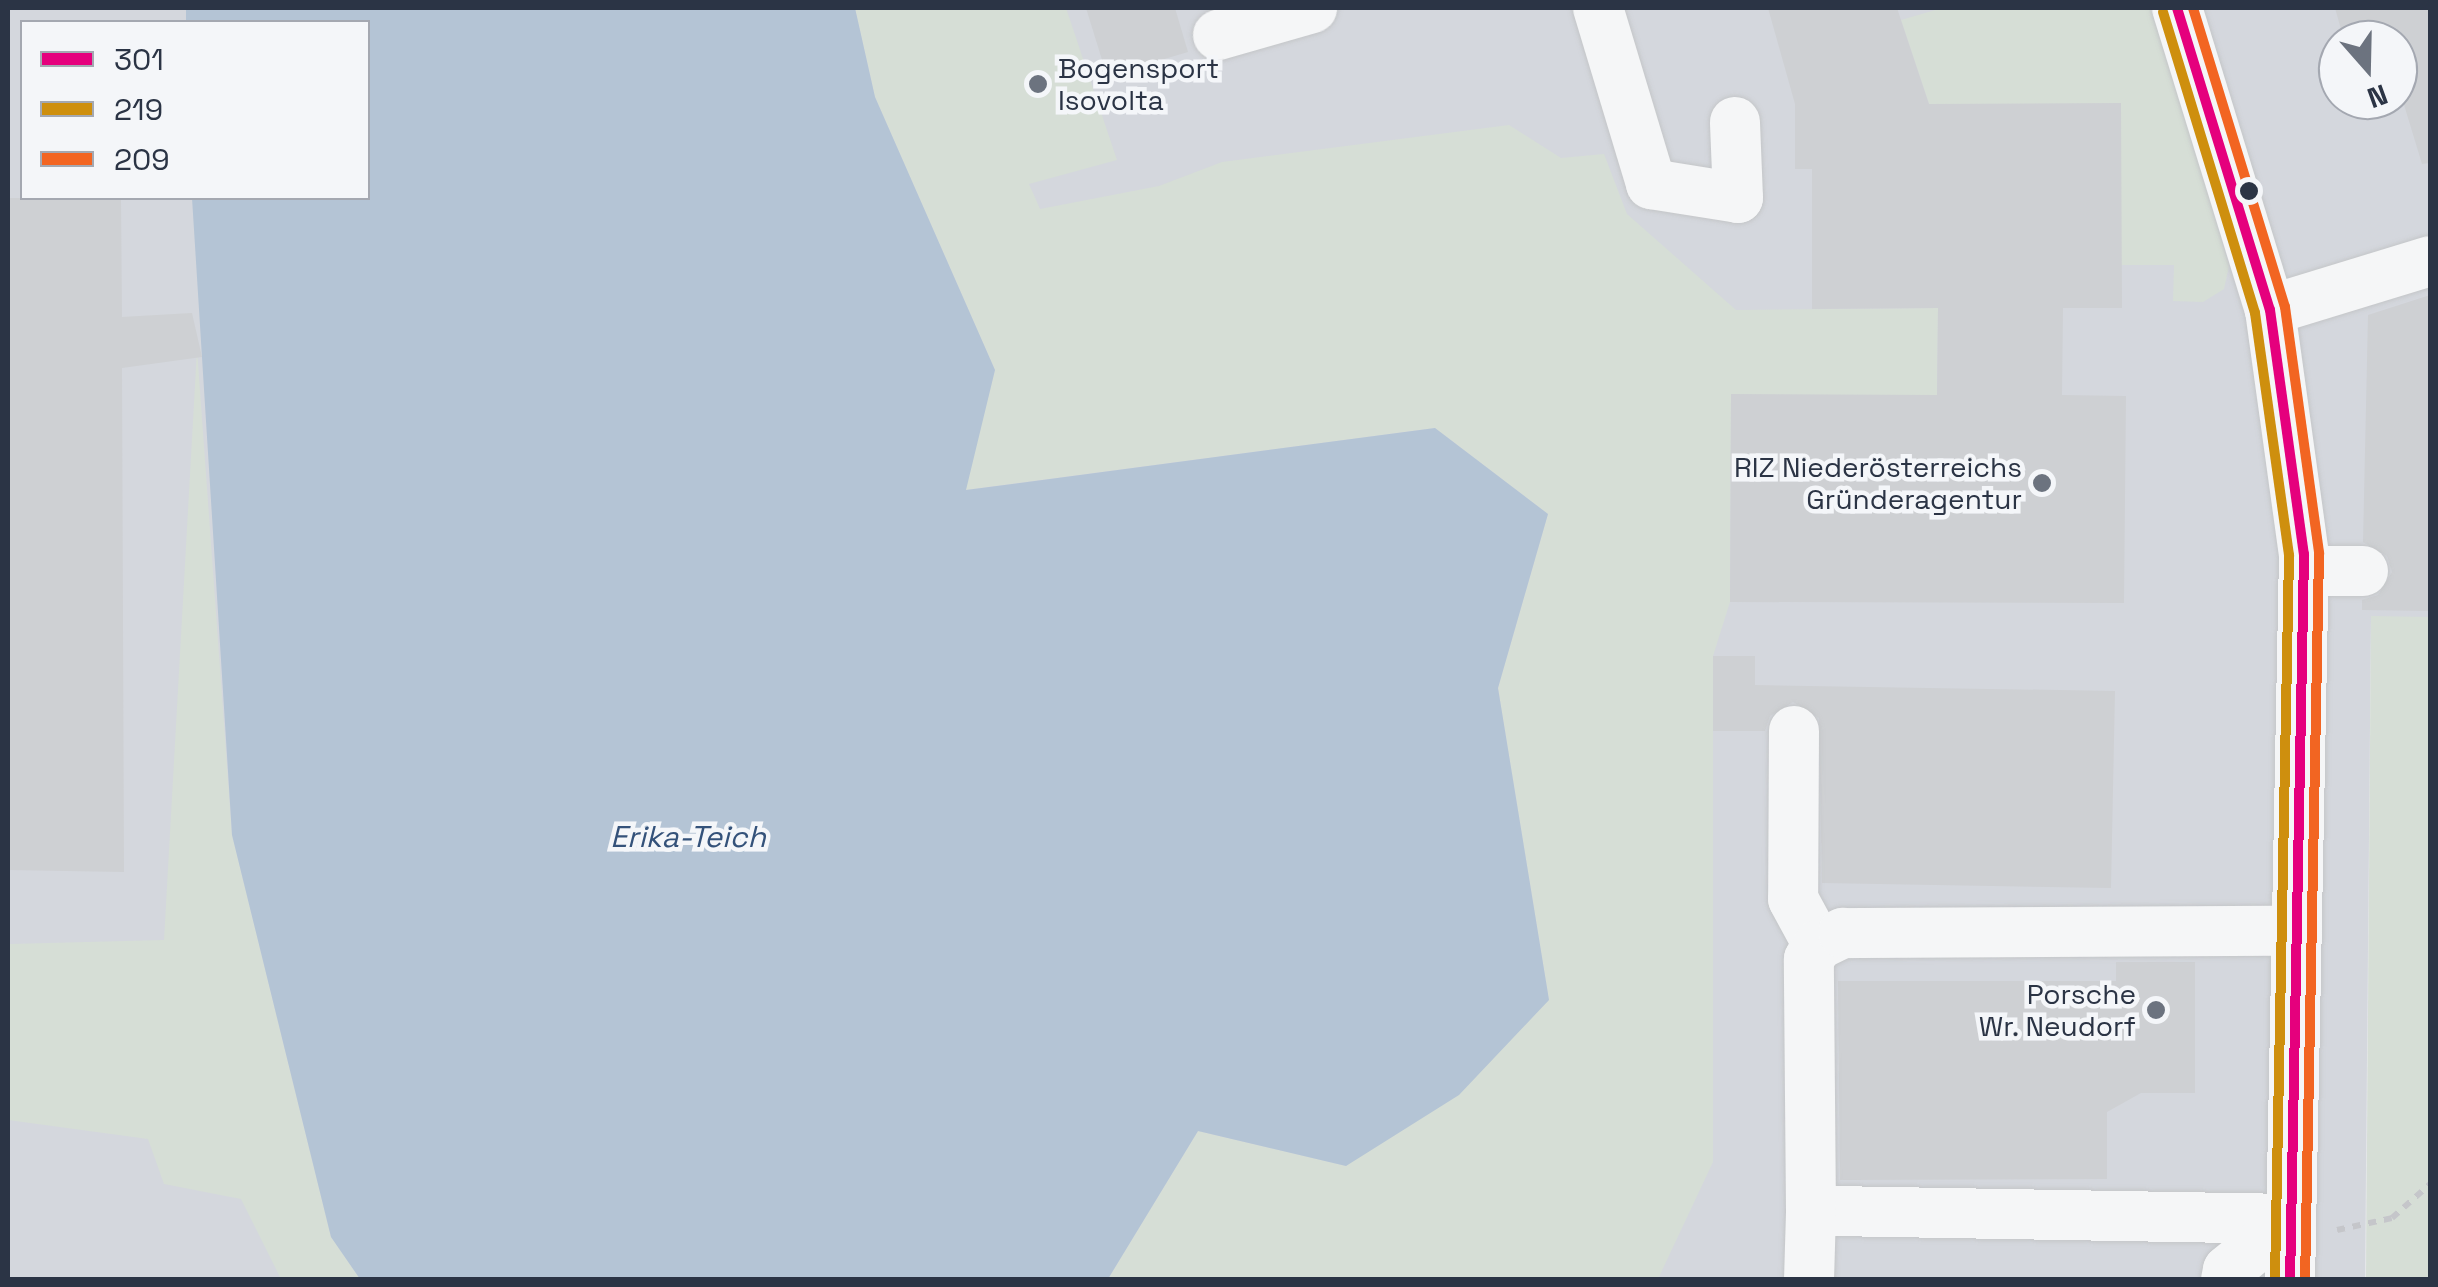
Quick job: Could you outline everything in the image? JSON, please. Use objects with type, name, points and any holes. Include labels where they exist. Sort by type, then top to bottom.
[{"type":"street","points":[[1218,36],[1312,8]]},
{"type":"street","points":[[2178,8],[2270,310],[2304,571],[2291,1244]]},
{"type":"street","points":[[1608,10],[1628,110],[1651,184],[1738,198],[1734,122]]},
{"type":"street","points":[[2270,310],[2430,260]]},
{"type":"street","points":[[2304,571],[2362,571]]},
{"type":"street","points":[[1794,730],[1793,899],[1818,945]]},
{"type":"street","points":[[1809,1280],[1809,958],[1818,945],[1843,933],[2297,931]]},
{"type":"street","points":[[1811,1211],[2291,1244]]},
{"type":"street","points":[[2226,1280],[2228,1270],[2291,1244]]},
{"type":"path","points":[[2291,1244],[2366,1229],[2392,1218],[2430,1184]]},
{"type":"shaded area","points":[[8,8],[2430,8],[2430,617],[2371,617],[2365,1279],[8,1279]]},
{"type":"shaded area","points":[[855,8],[1066,8],[1117,160],[1029,184],[1040,209],[1159,186],[1222,162],[1509,125],[1561,158],[1604,154],[1627,214],[1736,310],[1938,308],[1937,395],[1731,395],[1730,602],[1713,656],[1713,1162],[1658,1279],[1108,1279],[1198,1131],[1346,1166],[1549,1000],[1498,688],[1548,514],[1435,428],[965,490],[995,370],[875,97]]},
{"type":"shaded area","points":[[1942,8],[2155,8],[2229,266],[2224,289],[2203,302],[2173,301],[2174,265],[2121,265],[1929,104],[1901,20]]},
{"type":"shaded area","points":[[197,349],[232,835],[331,1237],[360,1279],[281,1279],[241,1199],[164,1184],[148,1139],[8,1120],[10,944],[164,940]]},
{"type":"shaded area","points":[[2371,616],[2430,617],[2430,1279],[2366,1279]]},
{"type":"water","name":"Erika-Teich","points":[[186,8],[855,8],[875,97],[995,370],[966,490],[1435,428],[1548,514],[1498,688],[1549,1000],[1459,1095],[1346,1166],[1198,1131],[1108,1279],[360,1279],[331,1237],[232,835],[192,200],[370,200],[370,20],[186,20]]},
{"type":"building","points":[[1086,8],[1175,8],[1188,52],[1107,76]]},
{"type":"building","points":[[1768,8],[1897,8],[1929,104],[2121,103],[2122,308],[2063,308],[2062,395],[2126,396],[2124,603],[1730,602],[1731,394],[1937,395],[1938,308],[1812,309],[1812,169],[1795,169],[1795,104]]},
{"type":"building","points":[[2335,8],[2430,8],[2430,163],[2422,164],[2409,120],[2418,120],[2418,20],[2338,20]]},
{"type":"building","points":[[8,198],[121,200],[122,317],[192,313],[202,357],[122,368],[124,872],[8,870]]},
{"type":"building","points":[[2430,295],[2430,611],[2362,610],[2362,600],[2378,595],[2392,572],[2387,556],[2363,542],[2368,315]]},
{"type":"building","points":[[1713,656],[1755,656],[1755,685],[2115,691],[2111,888],[1822,883],[1819,718],[1793,702],[1770,716],[1765,731],[1713,731]]},
{"type":"building","points":[[2116,962],[2195,962],[2195,1093],[2141,1093],[2107,1112],[2107,1179],[1840,1180],[1838,981],[2116,981]]},
{"type":"transit line","name":"301","points":[[2177,8],[2270,310],[2304,554],[2290,1280]]},
{"type":"transit line","name":"209","points":[[2193,8],[2285,307],[2319,553],[2305,1280]]},
{"type":"transit line","name":"219","points":[[2163,12],[2255,313],[2289,555],[2275,1280]]},
{"type":"place","name":"Bogensport Isovolta","points":[[1038,84]]},
{"type":"place","name":"RIZ Niederösterreichs Gründeragentur","points":[[2042,483]]},
{"type":"place","name":"Porsche Wr. Neudorf","points":[[2156,1010]]}]
